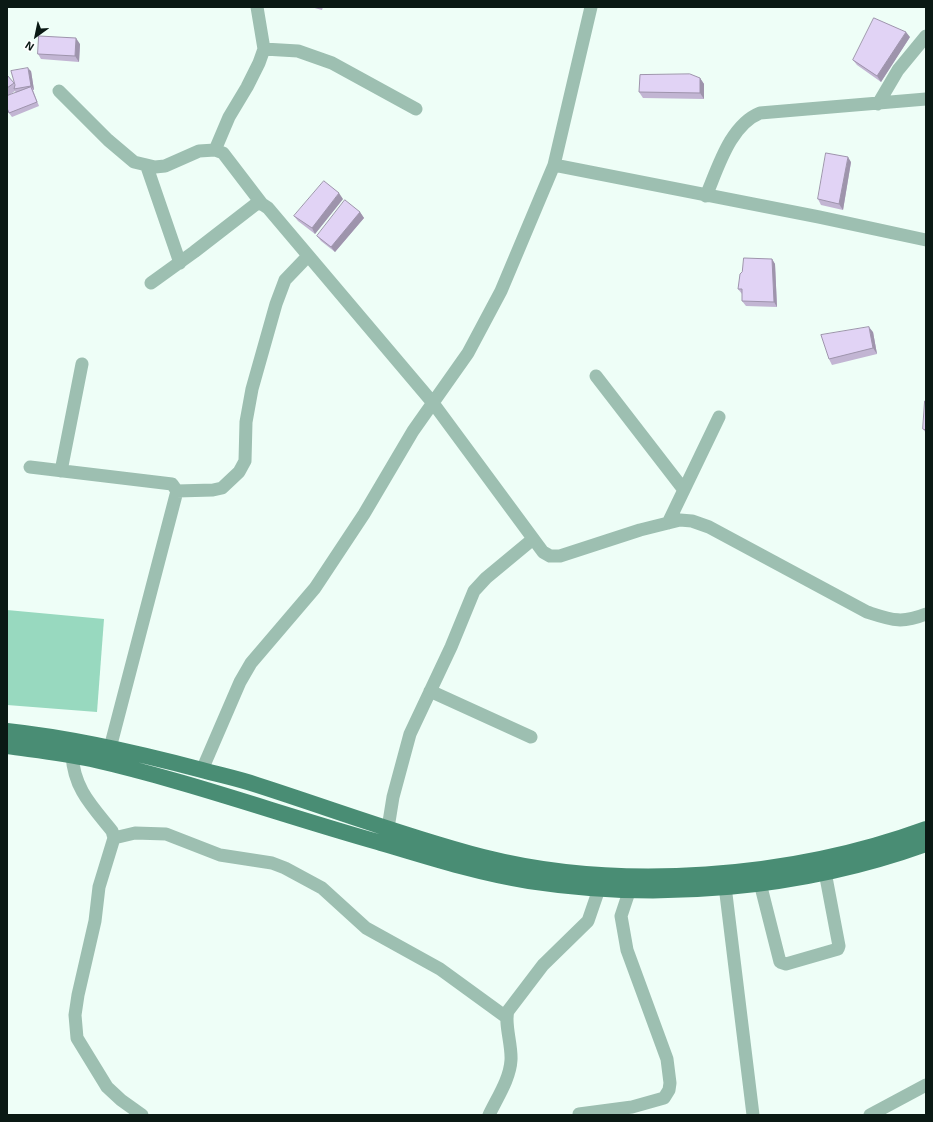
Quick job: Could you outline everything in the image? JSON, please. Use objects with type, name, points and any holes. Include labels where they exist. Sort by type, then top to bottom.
[{"type":"main road","points":[[7,732],[70,740],[136,752],[254,784],[388,828],[484,857],[538,868],[592,875],[661,876],[720,874],[790,865],[851,852],[926,829]]},
{"type":"main road","points":[[7,746],[72,755],[172,780],[475,870],[528,881],[599,889],[663,890],[791,880],[926,844]]},
{"type":"street","points":[[215,150],[229,117],[248,88],[264,49],[257,7]]},
{"type":"street","points":[[202,770],[240,682],[251,663],[315,588],[364,514],[413,431],[468,353],[501,291],[554,165],[591,7]]},
{"type":"street","points":[[878,104],[898,70],[926,36]]},
{"type":"street","points":[[264,49],[298,51],[332,63],[416,108]]},
{"type":"street","points":[[59,91],[108,140],[134,162],[147,167],[165,166],[199,151],[215,150],[223,153],[262,204],[268,208],[433,403],[543,552],[550,556],[560,556],[640,530],[680,520],[692,521],[710,527],[867,612],[894,621],[913,619],[926,614]]},
{"type":"street","points":[[706,196],[730,144],[750,117],[760,113],[926,99]]},
{"type":"street","points":[[554,165],[819,217],[926,240]]},
{"type":"street","points":[[147,167],[180,262]]},
{"type":"street","points":[[151,283],[256,204],[262,204]]},
{"type":"street","points":[[177,491],[213,490],[222,488],[239,472],[245,461],[246,422],[252,389],[276,304],[285,280],[308,256]]},
{"type":"street","points":[[61,471],[82,364]]},
{"type":"street","points":[[596,376],[684,490]]},
{"type":"street","points":[[668,523],[719,417]]},
{"type":"street","points":[[30,467],[172,484],[177,491]]},
{"type":"street","points":[[110,748],[177,491]]},
{"type":"street","points":[[388,828],[393,797],[410,734],[474,591],[486,578],[533,539]]},
{"type":"street","points":[[430,691],[531,737]]},
{"type":"street","points":[[72,755],[75,778],[83,794],[112,831],[114,838],[99,887],[95,922],[78,995],[76,1015],[77,1038],[107,1087],[142,1115]]},
{"type":"street","points":[[114,838],[135,833],[166,834],[220,855],[272,863],[285,868],[322,888],[366,928],[440,969],[506,1017]]},
{"type":"street","points":[[760,883],[780,962],[786,964],[838,949],[825,872]]},
{"type":"street","points":[[725,886],[753,1115]]},
{"type":"street","points":[[489,1115],[508,1077],[511,1061],[510,1036],[506,1017],[516,999],[543,965],[588,922],[599,889]]},
{"type":"street","points":[[579,1114],[632,1107],[664,1098],[669,1090],[670,1083],[667,1059],[627,950],[621,916],[630,890]]},
{"type":"street","points":[[870,1115],[926,1085]]},
{"type":"green space","points":[[7,610],[104,619],[97,712],[7,705]]},
{"type":"building","points":[[874,18],[906,32],[877,76],[853,60]]},
{"type":"building","points":[[39,36],[76,38],[75,56],[38,54]]},
{"type":"building","points":[[28,68],[31,86],[14,89],[15,85],[11,71]]},
{"type":"building","points":[[690,74],[700,78],[700,93],[639,92],[640,75]]},
{"type":"building","points":[[7,75],[14,83],[7,88]]},
{"type":"building","points":[[31,87],[37,102],[9,113],[7,108],[7,96]]},
{"type":"building","points":[[826,153],[848,157],[839,204],[818,199]]},
{"type":"building","points":[[324,181],[339,193],[312,228],[294,216]]},
{"type":"building","points":[[345,200],[360,212],[331,247],[317,236]]},
{"type":"building","points":[[744,258],[772,259],[774,302],[742,301],[742,289],[738,289]]},
{"type":"building","points":[[869,327],[873,348],[829,359],[821,335]]},
{"type":"building","points":[[926,401],[926,430],[923,429]]}]
